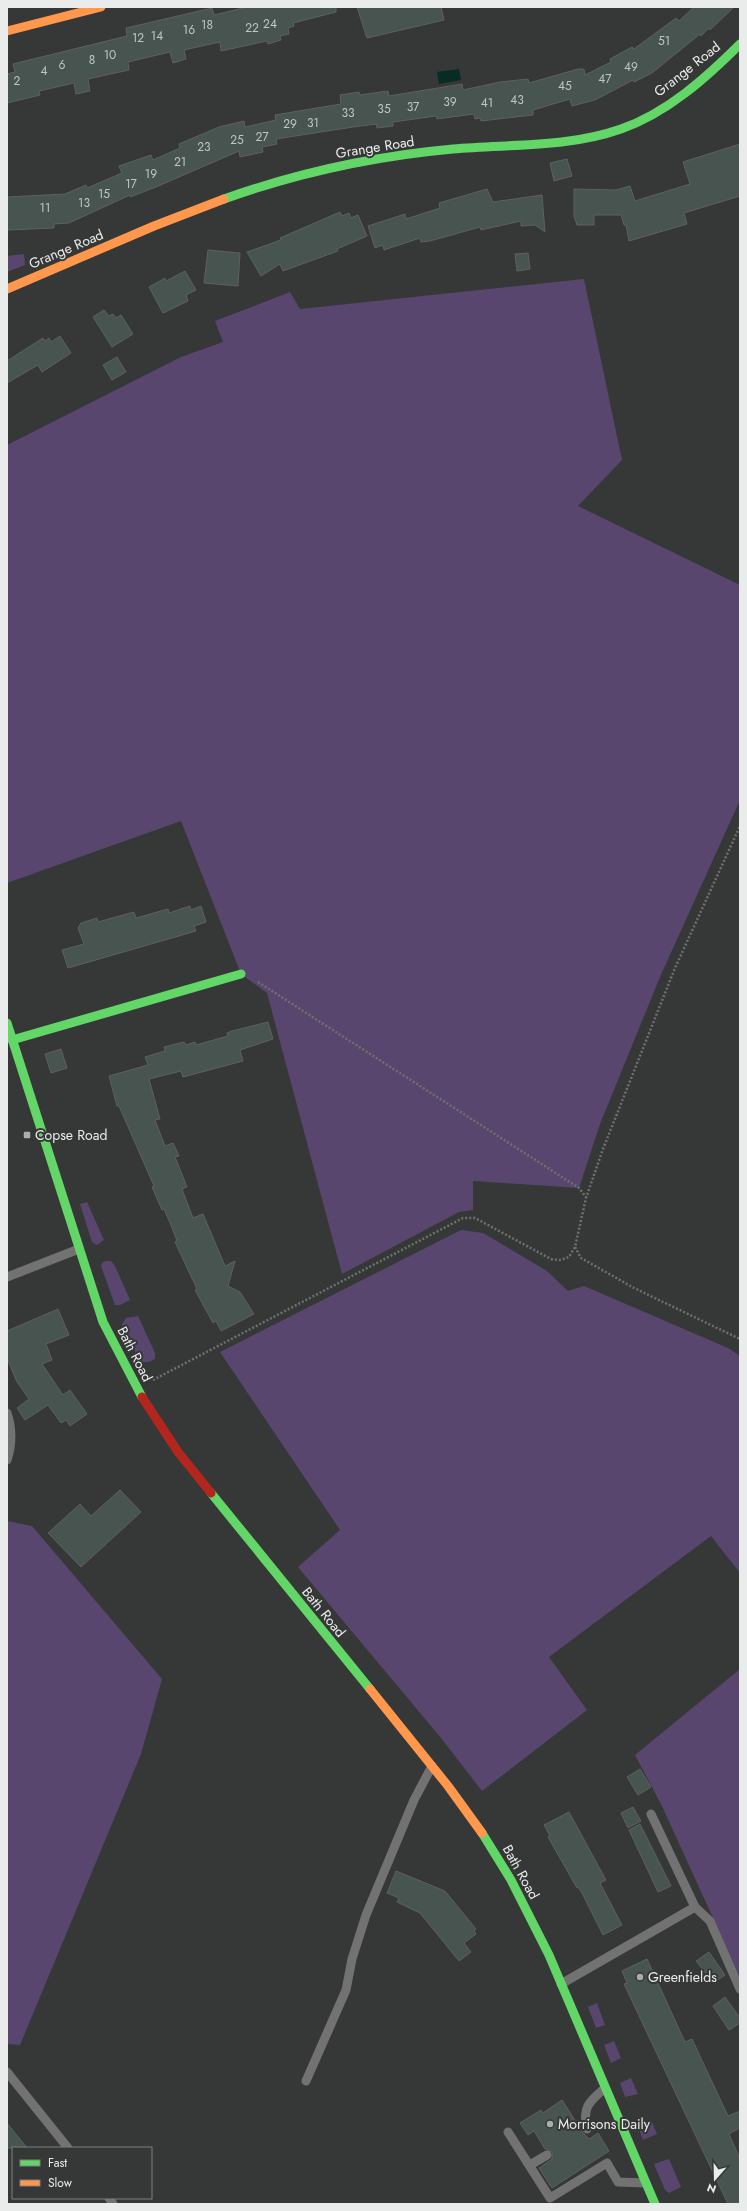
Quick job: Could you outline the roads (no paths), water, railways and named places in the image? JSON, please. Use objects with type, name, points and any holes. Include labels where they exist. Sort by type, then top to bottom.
[{"type":"main road","points":[[7,31],[101,7]]},
{"type":"main road","name":"Grange Road","points":[[7,289],[190,210],[261,186],[307,174],[352,164],[447,149],[576,140],[622,129],[672,102],[717,68],[740,44]]},
{"type":"main road","points":[[12,1040],[241,974]]},
{"type":"main road","name":"Bath Road","points":[[7,1023],[103,1322],[135,1386],[178,1452],[432,1766],[483,1834],[511,1880],[549,1955],[655,2204]]},
{"type":"lane","points":[[7,1277],[79,1249]]},
{"type":"lane","points":[[7,1413],[11,1443],[7,1460]]},
{"type":"lane","points":[[306,2081],[346,1990],[352,1960],[366,1915],[414,1800],[432,1766]]},
{"type":"lane","points":[[651,1814],[695,1907],[710,1921],[740,1989]]},
{"type":"lane","points":[[561,1984],[695,1907]]},
{"type":"lane","points":[[7,2072],[67,2147]]},
{"type":"lane","points":[[587,2129],[586,2109],[591,2100],[605,2088]]},
{"type":"lane","points":[[508,2132],[550,2198],[607,2163],[618,2182],[646,2183]]},
{"type":"lane","points":[[530,2166],[547,2155]]},
{"type":"place","name":"Copse Road","points":[[27,1135]]},
{"type":"place","name":"Greenfields","points":[[640,1977]]},
{"type":"place","name":"Morrisons Daily","points":[[550,2124]]}]
